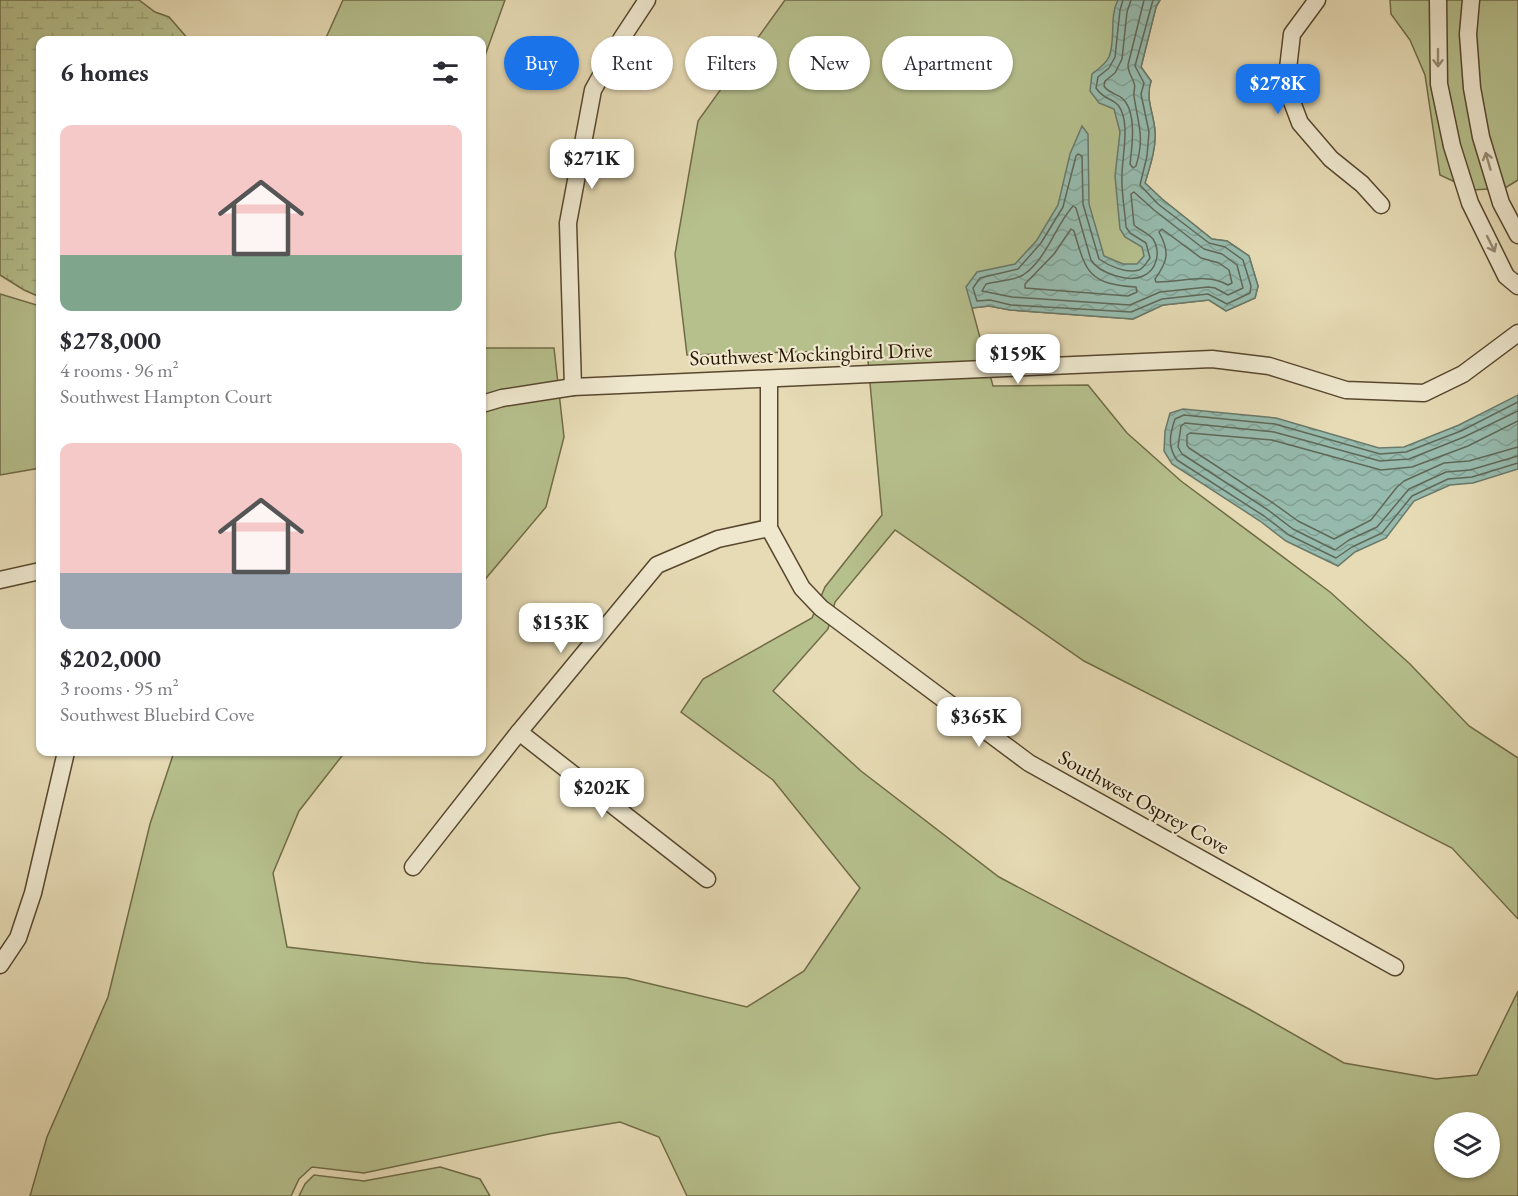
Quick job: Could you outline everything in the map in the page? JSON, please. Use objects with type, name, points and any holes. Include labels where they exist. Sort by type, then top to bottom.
[{"type":"street","points":[[573,387],[568,223],[593,90],[622,38],[647,0]]},
{"type":"street","points":[[1317,0],[1292,34],[1286,86],[1300,123],[1331,159],[1362,184],[1381,206]]},
{"type":"street","points":[[1438,0],[1439,84],[1452,146],[1470,203],[1506,276],[1518,286]]},
{"type":"street","points":[[1471,0],[1468,34],[1472,88],[1481,137],[1501,203],[1518,235]]},
{"type":"street","name":"Southwest Mockingbird Drive","points":[[486,403],[502,398],[573,387],[1212,359],[1269,366],[1346,390],[1424,393],[1462,374],[1518,333]]},
{"type":"street","name":"Southwest Osprey Cove","points":[[769,379],[769,528],[802,588],[821,608],[1029,764],[1395,967]]},
{"type":"street","points":[[413,867],[519,732],[657,565],[718,539],[769,528]]},
{"type":"street","points":[[0,580],[36,572]]},
{"type":"street","points":[[519,732],[706,879]]},
{"type":"street","points":[[0,965],[18,938],[33,893],[65,756]]},
{"type":"green space","points":[[0,0],[139,0],[155,12],[169,17],[186,36],[36,36],[36,295],[0,275]]},
{"type":"green space","points":[[343,0],[505,0],[486,53],[486,36],[327,36]]},
{"type":"green space","points":[[785,0],[1160,0],[1156,7],[1141,67],[1151,81],[1149,100],[1155,132],[1154,151],[1145,183],[1212,239],[1227,241],[1249,256],[1258,286],[1255,298],[1226,311],[1209,300],[1163,305],[1133,319],[1010,310],[989,306],[972,308],[993,386],[1088,385],[1127,433],[1181,481],[1330,592],[1410,664],[1469,726],[1518,758],[1518,919],[1452,848],[1084,661],[895,530],[835,602],[828,629],[773,691],[861,771],[999,877],[1249,1009],[1344,1063],[1436,1079],[1477,1075],[1518,991],[1518,1196],[687,1196],[659,1137],[620,1122],[549,1134],[364,1173],[312,1167],[299,1179],[291,1196],[30,1196],[47,1137],[108,997],[150,824],[173,756],[342,756],[299,811],[273,873],[287,947],[424,963],[626,978],[747,1007],[804,971],[860,888],[773,780],[681,712],[703,679],[812,618],[825,587],[882,515],[867,350],[687,355],[675,254],[698,121],[720,90],[777,90],[777,36],[759,36]]},
{"type":"green space","points":[[1390,0],[1518,0],[1518,180],[1505,188],[1472,190],[1440,175],[1425,75],[1410,40],[1391,14]]},
{"type":"green space","points":[[0,294],[36,305],[36,469],[0,475]]},
{"type":"green space","points":[[486,348],[554,348],[564,437],[546,507],[486,578]]},
{"type":"green space","points":[[440,1167],[480,1179],[490,1196],[299,1196],[305,1184],[314,1175],[364,1181]]},
{"type":"water","points":[[1118,0],[1160,0],[1156,7],[1141,67],[1151,81],[1149,100],[1155,132],[1154,151],[1145,183],[1212,239],[1227,241],[1249,256],[1258,286],[1255,298],[1226,311],[1209,300],[1163,305],[1133,319],[1010,310],[989,306],[972,308],[966,287],[977,272],[1015,264],[1037,240],[1058,205],[1070,154],[1082,126],[1088,134],[1089,204],[1104,256],[1123,264],[1137,264],[1144,256],[1142,247],[1125,237],[1120,229],[1115,176],[1120,132],[1114,109],[1099,103],[1090,91],[1092,74],[1109,57],[1115,7]]},
{"type":"water","points":[[1518,395],[1518,469],[1473,483],[1450,485],[1414,501],[1386,538],[1355,552],[1338,566],[1286,541],[1260,521],[1172,464],[1164,451],[1165,431],[1170,413],[1183,409],[1276,418],[1379,448],[1404,447],[1459,425]]}]
